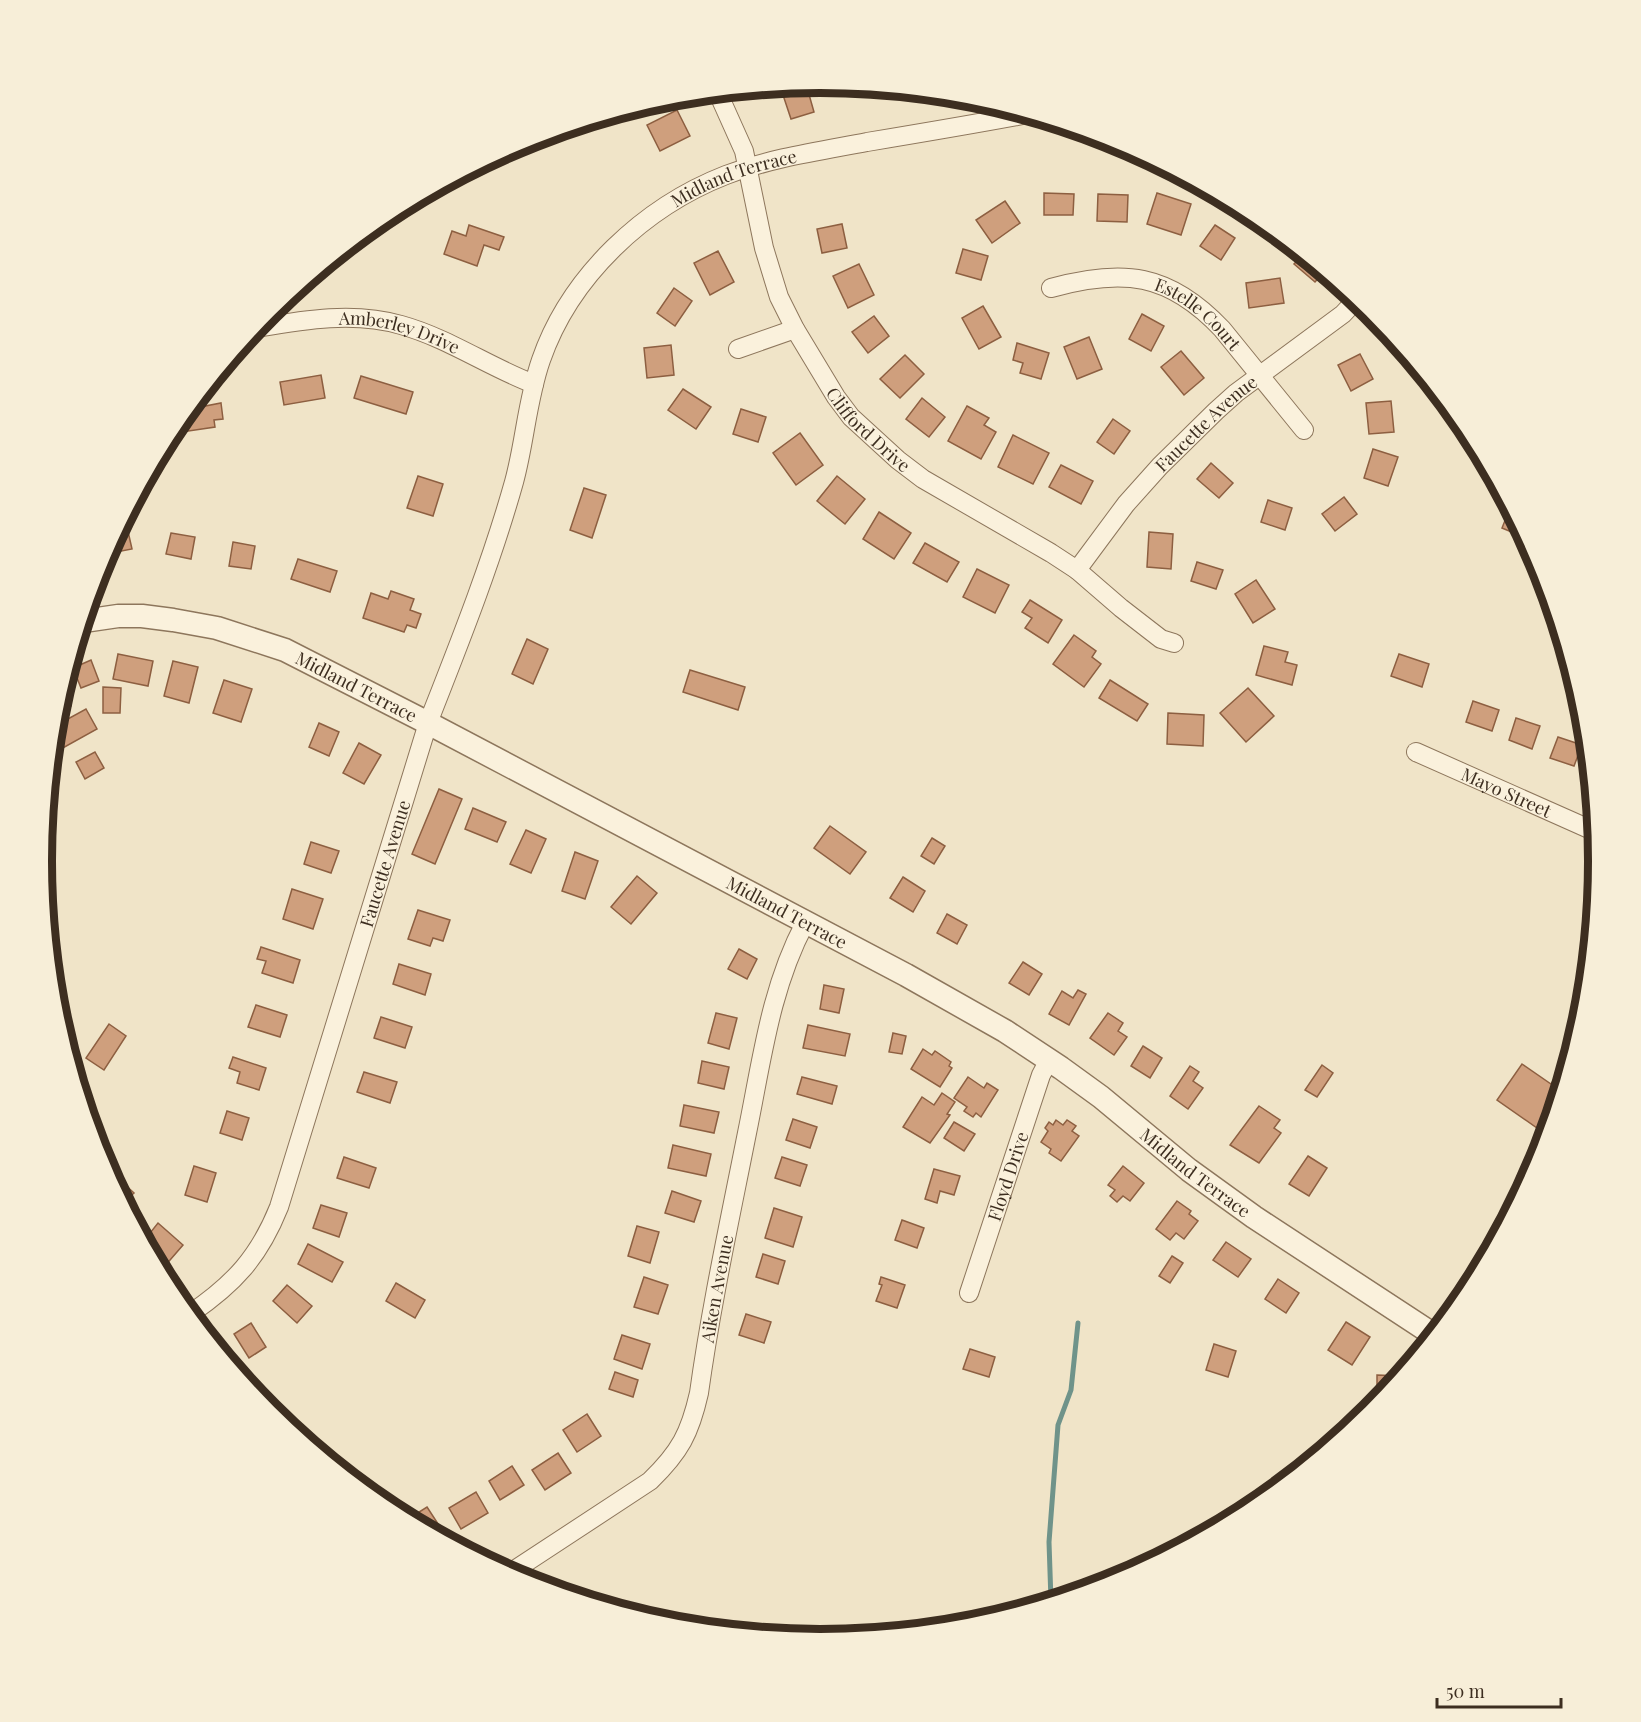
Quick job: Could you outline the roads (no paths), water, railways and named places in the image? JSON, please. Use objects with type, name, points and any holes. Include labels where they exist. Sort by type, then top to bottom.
[{"type":"street","name":"Clifford Drive","points":[[721,100],[736,129],[748,168],[771,274],[795,328],[850,417],[898,460],[949,496],[1077,570],[1120,608],[1161,639],[1174,644]]},
{"type":"street","name":"Midland Terrace","points":[[534,384],[547,343],[561,315],[594,269],[661,209],[682,195],[721,177],[774,160],[1010,117]]},
{"type":"street","name":"Estelle Court","points":[[1051,288],[1076,281],[1116,276],[1155,282],[1179,292],[1208,314],[1304,430]]},
{"type":"street","name":"Faucette Avenue","points":[[1077,570],[1113,521],[1160,466],[1216,411],[1351,306]]},
{"type":"street","name":"Amberley Drive","points":[[270,326],[340,318],[384,321],[420,331],[456,346],[507,374],[534,384]]},
{"type":"street","points":[[738,349],[795,328]]},
{"type":"street","name":"Faucette Avenue","points":[[197,1309],[220,1294],[254,1258],[269,1232],[279,1207],[428,723],[458,650],[507,504],[520,459],[534,384]]},
{"type":"street","name":"Midland Terrace","points":[[91,620],[142,616],[217,628],[264,642],[304,658],[947,997],[1048,1060],[1101,1097],[1189,1170],[1254,1217],[1428,1331]]},
{"type":"street","name":"Mayo Street","points":[[1416,752],[1587,828]]},
{"type":"street","name":"Aiken Avenue","points":[[519,1567],[650,1481],[662,1469],[689,1431],[699,1393],[704,1356],[772,1011],[784,967],[805,923]]},
{"type":"street","name":"Floyd Drive","points":[[969,1293],[1041,1075],[1048,1060]]},
{"type":"waterway","points":[[1051,1593],[1049,1542],[1058,1425],[1071,1390],[1078,1323]]}]
